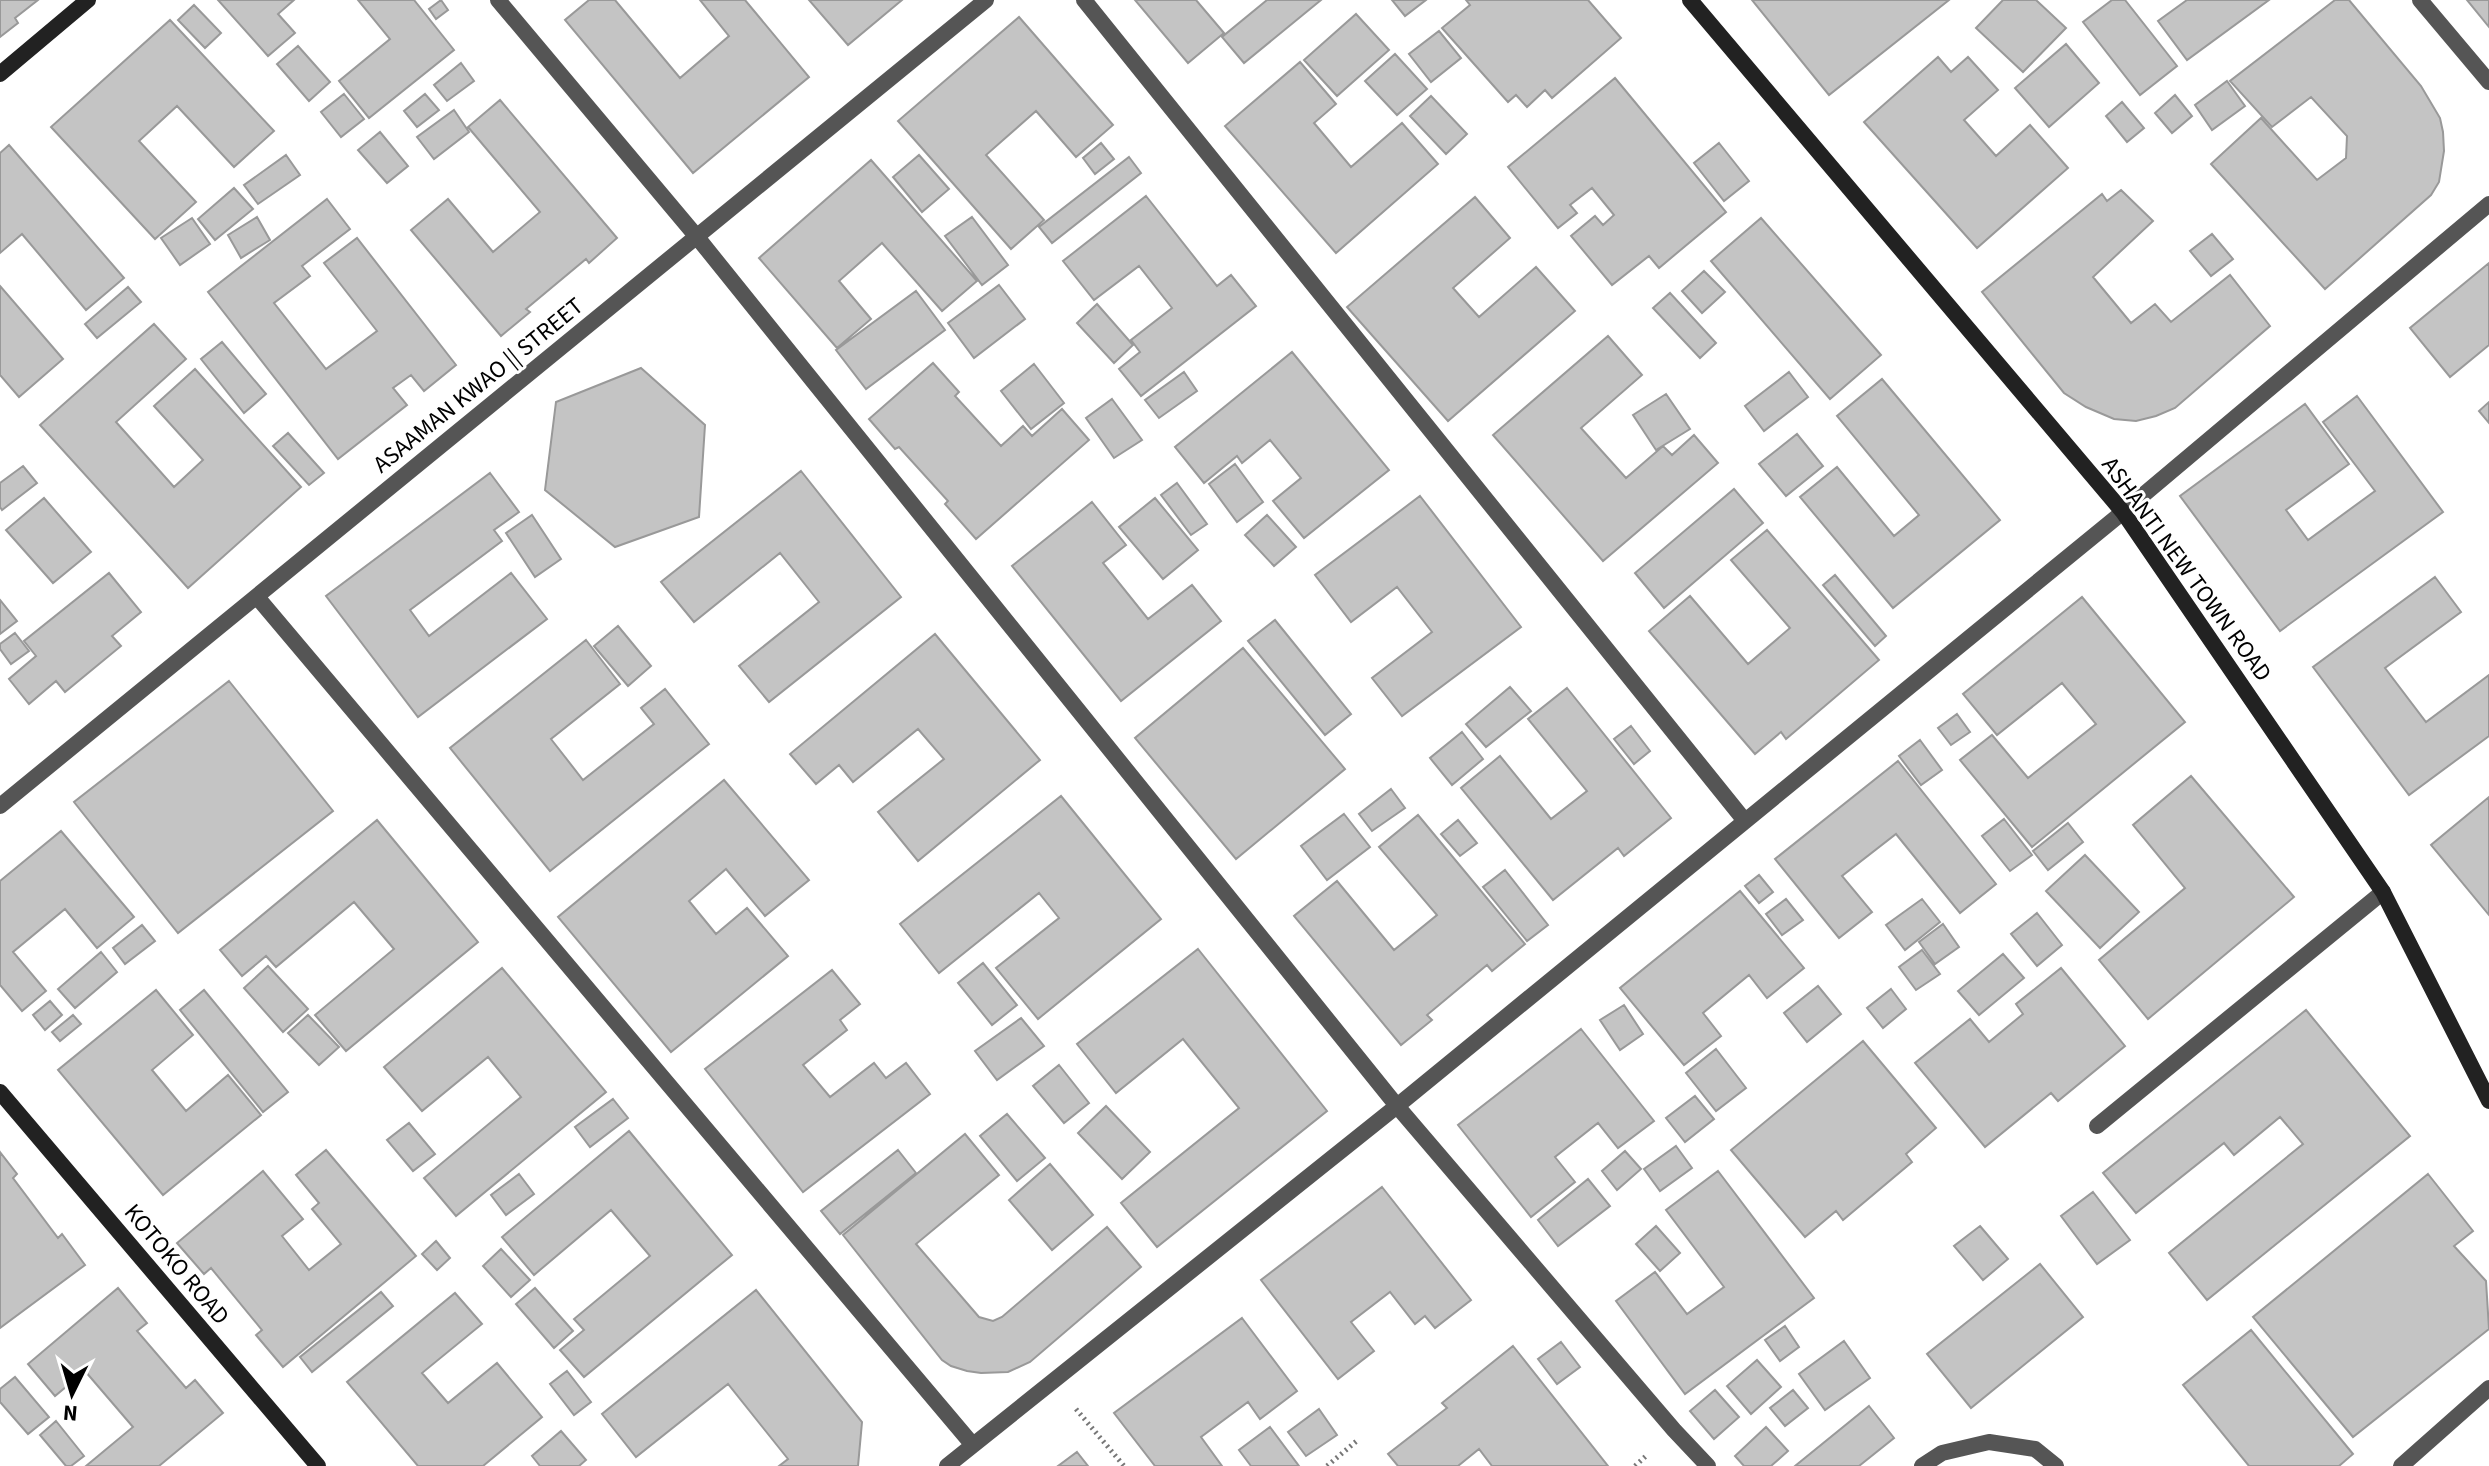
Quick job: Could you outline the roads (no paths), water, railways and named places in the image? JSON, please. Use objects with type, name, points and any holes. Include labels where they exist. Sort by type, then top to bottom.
[{"type":"street","points":[[0,74],[88,0]]},
{"type":"street","points":[[498,0],[697,237],[1397,1106],[1708,1466]]},
{"type":"street","name":"ASAAMAN KWAO || STREET","points":[[0,806],[986,0]]},
{"type":"street","points":[[1084,0],[1745,821]]},
{"type":"street","name":"ASHANTI NEW TOWN ROAD","points":[[1690,0],[2123,512],[2383,892],[2489,1101]]},
{"type":"street","points":[[2420,0],[2489,82]]},
{"type":"street","points":[[947,1466],[1397,1106],[2123,512],[2489,204]]},
{"type":"street","points":[[257,597],[972,1444]]},
{"type":"street","points":[[2097,1126],[2383,892]]},
{"type":"street","name":"KOTOKO ROAD","points":[[0,1092],[318,1466]]},
{"type":"street","points":[[2401,1466],[2489,1388]]},
{"type":"street","points":[[1922,1466],[1942,1453],[1989,1442],[2035,1449],[2056,1466]]}]
